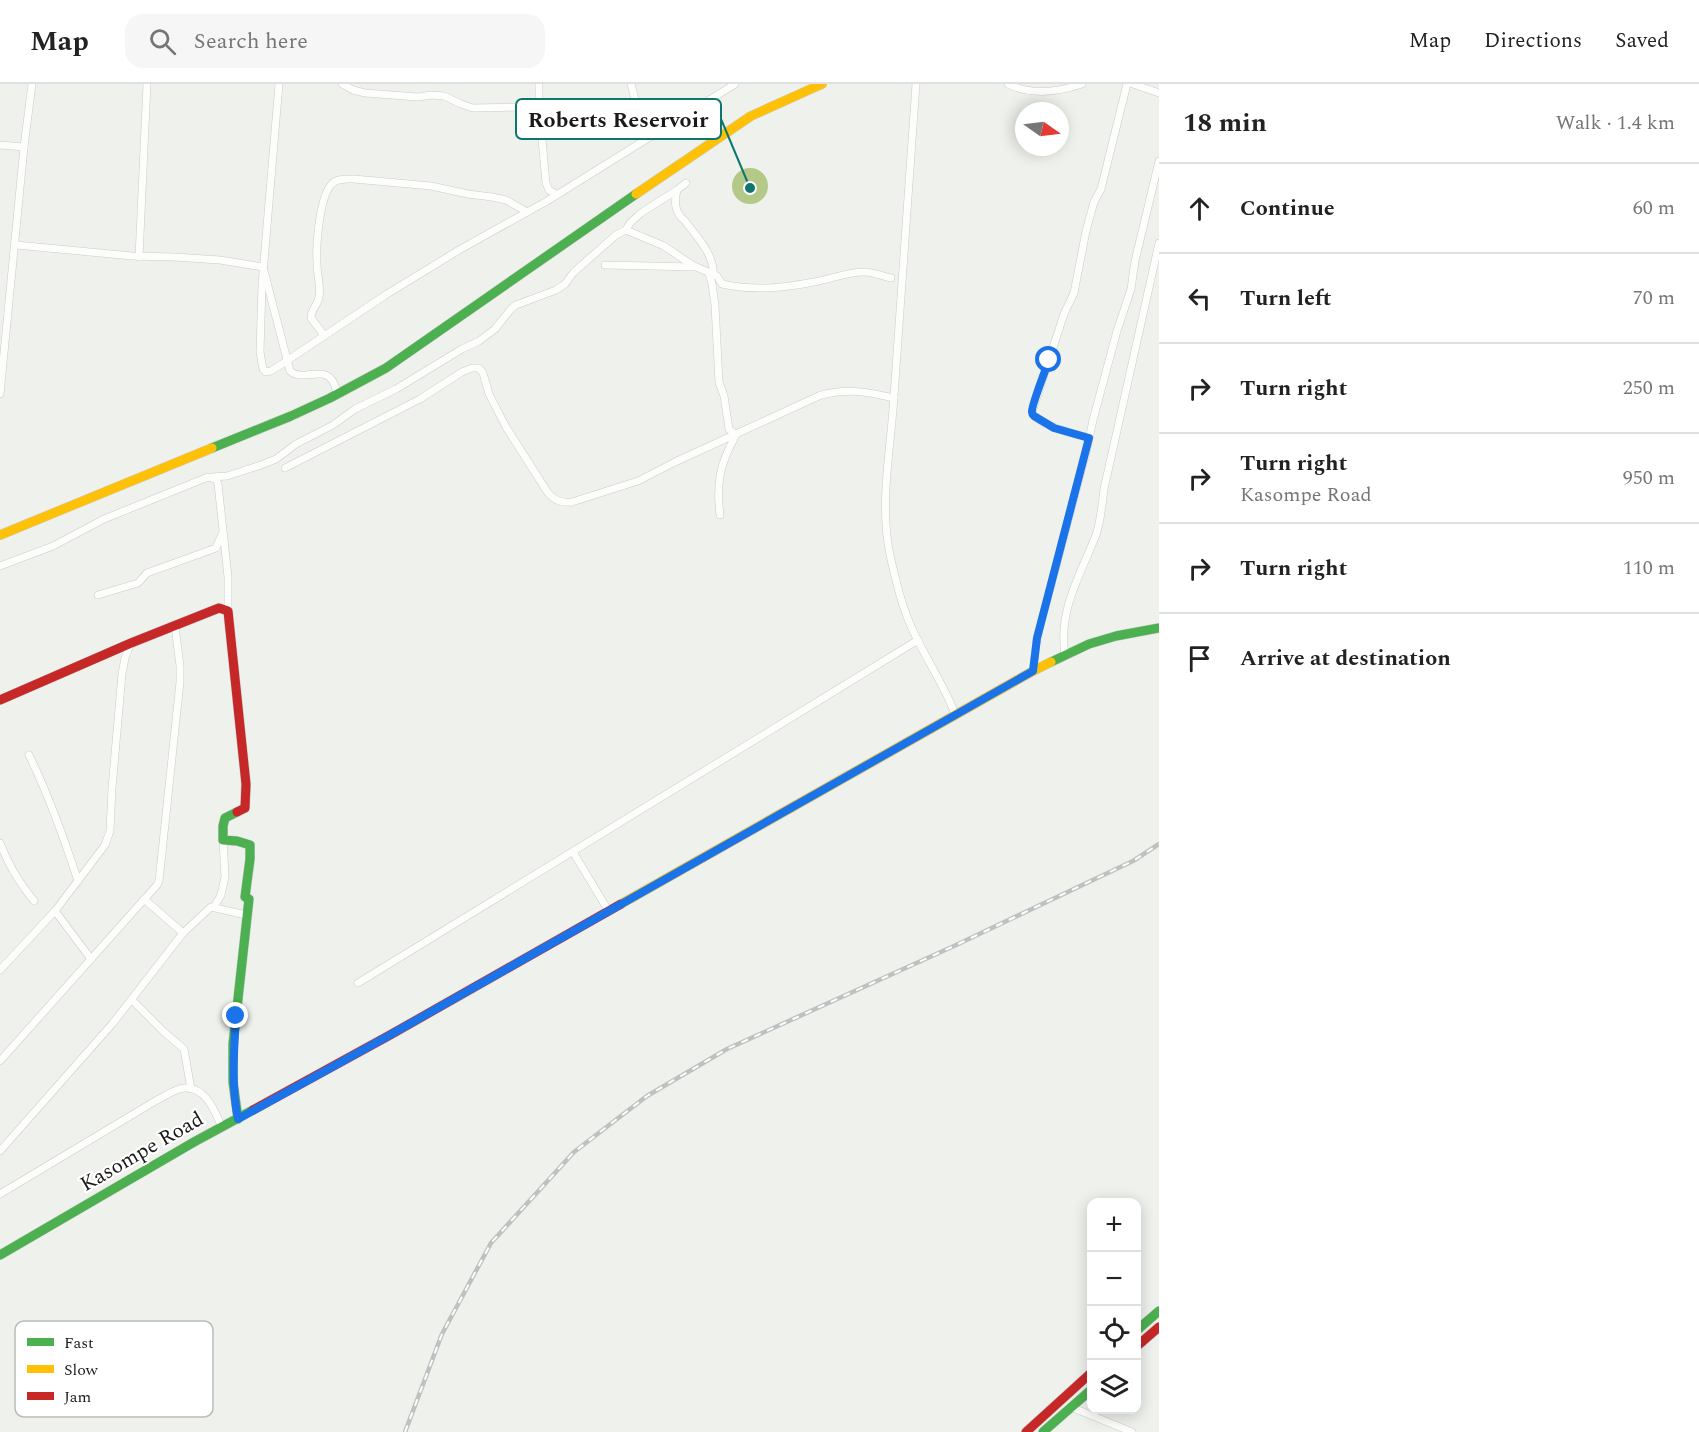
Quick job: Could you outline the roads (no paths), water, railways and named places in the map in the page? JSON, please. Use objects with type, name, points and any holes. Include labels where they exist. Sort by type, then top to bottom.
[{"type":"main road","points":[[0,536],[291,416],[386,368],[730,129],[751,116],[822,84]]},
{"type":"main road","points":[[0,700],[131,643],[219,608],[228,611],[246,784],[245,808],[225,818],[223,840],[250,845],[250,865],[245,888],[245,897],[249,899],[236,1016],[233,1073],[238,1119]]},
{"type":"main road","name":"Kasompe Road","points":[[1,1252],[1033,671],[1089,644],[1159,628]]},
{"type":"main road","points":[[1141,1327],[1159,1311]]},
{"type":"main road","points":[[1141,1343],[1159,1327]]},
{"type":"main road","points":[[1026,1432],[1087,1377]]},
{"type":"main road","points":[[1043,1432],[1087,1393]]},
{"type":"street","points":[[0,394],[32,84]]},
{"type":"street","points":[[139,257],[147,84]]},
{"type":"street","points":[[279,84],[263,267],[260,336],[263,369],[266,372],[271,371],[459,250],[557,195],[735,84]]},
{"type":"street","points":[[342,84],[365,93],[418,97],[444,96],[473,108],[521,107],[540,112]]},
{"type":"street","points":[[539,84],[546,183],[549,190],[557,195]]},
{"type":"street","points":[[631,84],[635,99],[627,116],[634,127],[650,137]]},
{"type":"street","points":[[717,84],[719,94]]},
{"type":"street","points":[[916,84],[886,487],[886,515],[890,552],[910,625],[945,689],[955,714]]},
{"type":"street","points":[[1008,84],[1026,91],[1052,92],[1082,84]]},
{"type":"street","points":[[1089,438],[1054,428],[1034,416],[1032,412],[1064,314],[1074,293],[1086,231],[1094,202],[1101,189],[1127,84]]},
{"type":"street","points":[[1133,84],[1159,93]]},
{"type":"street","points":[[0,145],[24,147]]},
{"type":"street","points":[[1033,671],[1037,638],[1117,331],[1131,289],[1135,261],[1159,161]]},
{"type":"street","points":[[324,335],[311,318],[311,311],[320,298],[317,266],[321,216],[328,188],[334,181],[354,179],[431,186],[499,198],[527,212]]},
{"type":"street","points":[[0,566],[53,546],[104,519],[208,477],[227,476],[276,459],[296,444],[333,425],[355,408],[396,389],[479,341],[495,329],[516,305],[556,290],[565,284],[574,272],[626,230],[641,213],[686,183]]},
{"type":"street","points":[[677,190],[675,208],[680,218],[709,254],[714,268],[711,274],[719,382],[724,396],[729,429],[736,435]]},
{"type":"street","points":[[626,230],[664,246],[695,267],[717,276],[722,284],[756,289],[784,287],[866,272],[891,278]]},
{"type":"street","points":[[1065,655],[1063,642],[1065,621],[1072,589],[1097,533],[1104,489],[1159,243]]},
{"type":"street","points":[[15,245],[139,257],[197,258],[263,267]]},
{"type":"street","points":[[605,265],[695,267]]},
{"type":"street","points":[[263,267],[290,371],[294,375],[305,377],[314,374],[325,375],[330,378],[338,394]]},
{"type":"street","points":[[285,468],[420,399],[472,368],[479,368],[483,373],[489,394],[506,427],[548,493],[555,501],[564,503],[638,481],[821,395],[838,391],[862,391],[894,398]]},
{"type":"street","points":[[720,515],[717,491],[722,464],[736,435]]},
{"type":"street","points":[[212,477],[218,484],[228,578],[228,611]]},
{"type":"street","points":[[99,595],[138,583],[147,573],[216,548],[223,532]]},
{"type":"street","points":[[0,1061],[157,885],[161,876],[180,682],[175,626]]},
{"type":"street","points":[[358,983],[573,852],[637,810],[918,640]]},
{"type":"street","points":[[0,970],[55,911],[105,845],[110,831],[122,674],[131,643]]},
{"type":"street","points":[[29,755],[51,803],[78,881]]},
{"type":"street","points":[[214,908],[221,895],[225,877],[223,840]]},
{"type":"street","points":[[0,843],[22,886],[34,901]]},
{"type":"street","points":[[573,852],[608,910]]},
{"type":"street","points":[[144,899],[183,933]]},
{"type":"street","points":[[0,1151],[132,1000],[183,933],[209,908],[246,915]]},
{"type":"street","points":[[55,911],[91,959]]},
{"type":"street","points":[[132,1000],[184,1049],[191,1089]]},
{"type":"street","points":[[0,1194],[157,1100],[180,1089],[191,1089],[206,1096],[222,1127]]},
{"type":"street","points":[[1071,1407],[1132,1432]]},
{"type":"railway","points":[[405,1432],[442,1334],[491,1243],[574,1152],[647,1096],[727,1049],[954,946],[1133,861],[1159,844]]},
{"type":"place","name":"Roberts Reservoir","points":[[750,188]]}]
